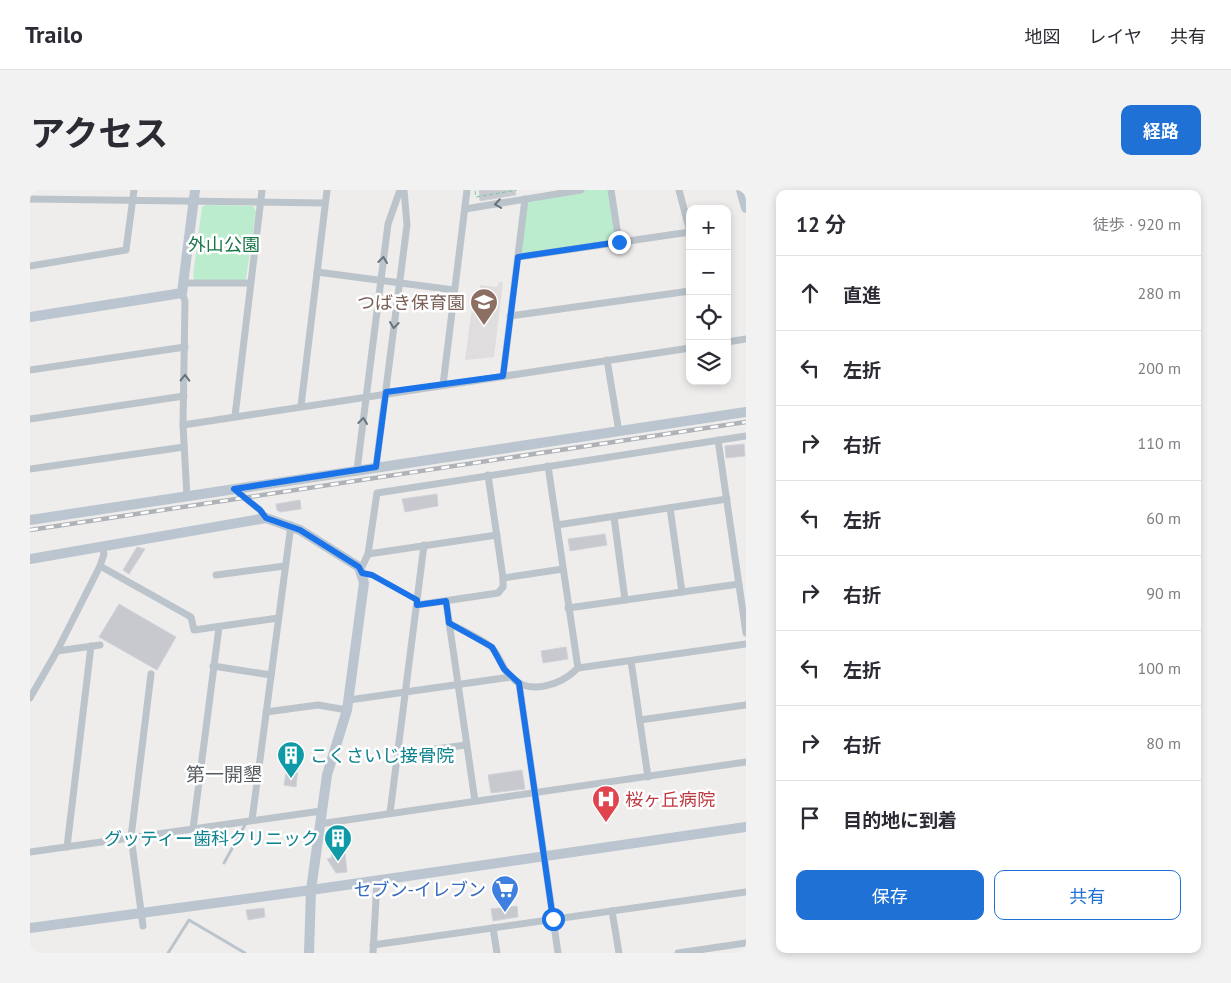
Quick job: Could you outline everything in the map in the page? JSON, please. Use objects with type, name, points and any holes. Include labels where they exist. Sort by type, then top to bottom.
[{"type":"street","points":[[30,266],[126,250],[134,190]]},
{"type":"street","points":[[235,416],[249,283],[262,190]]},
{"type":"street","points":[[301,406],[326,190]]},
{"type":"street","points":[[357,470],[388,224],[402,190]]},
{"type":"street","points":[[376,467],[407,225],[402,190]]},
{"type":"street","points":[[443,385],[467,190]]},
{"type":"street","points":[[465,209],[580,190]]},
{"type":"street","points":[[611,190],[619,242]]},
{"type":"street","points":[[679,190],[686,217]]},
{"type":"street","points":[[742,190],[746,208]]},
{"type":"street","points":[[187,497],[183,424],[185,301],[183,288],[194,195]]},
{"type":"street","points":[[30,199],[132,201],[194,195],[260,202],[325,203]]},
{"type":"street","points":[[503,376],[525,199]]},
{"type":"street","points":[[518,257],[686,233]]},
{"type":"street","points":[[317,272],[454,290]]},
{"type":"street","points":[[30,317],[183,288],[249,283]]},
{"type":"street","points":[[510,316],[686,292]]},
{"type":"street","points":[[731,341],[746,339]]},
{"type":"street","points":[[30,370],[185,347]]},
{"type":"street","points":[[183,424],[386,392],[686,349]]},
{"type":"street","points":[[607,360],[619,432]]},
{"type":"street","points":[[30,419],[184,396]]},
{"type":"street","points":[[30,520],[746,412]]},
{"type":"street","points":[[309,953],[311,890],[319,824],[327,775],[348,705],[364,583],[362,571],[368,554],[377,493],[746,436]]},
{"type":"street","points":[[718,440],[746,633]]},
{"type":"street","points":[[30,469],[184,447]]},
{"type":"street","points":[[548,466],[578,668]]},
{"type":"street","points":[[417,603],[446,601],[498,593],[503,587],[504,578],[488,475]]},
{"type":"street","points":[[234,489],[260,510],[266,518]]},
{"type":"street","points":[[557,525],[727,499]]},
{"type":"street","points":[[670,508],[682,592]]},
{"type":"street","points":[[614,517],[625,600]]},
{"type":"street","points":[[30,559],[266,518],[291,526],[362,571]]},
{"type":"street","points":[[250,820],[291,526]]},
{"type":"street","points":[[368,554],[497,534]]},
{"type":"street","points":[[390,813],[424,545]]},
{"type":"street","points":[[30,698],[58,651],[100,566],[104,554],[102,546]]},
{"type":"street","points":[[100,566],[191,617],[194,630],[278,618]]},
{"type":"street","points":[[216,575],[285,566]]},
{"type":"street","points":[[504,578],[563,569]]},
{"type":"street","points":[[568,608],[739,584]]},
{"type":"street","points":[[446,601],[475,801]]},
{"type":"street","points":[[449,623],[492,647],[511,678],[519,683],[536,687],[561,681],[578,668],[746,644]]},
{"type":"street","points":[[193,829],[219,627]]},
{"type":"street","points":[[58,651],[100,645]]},
{"type":"street","points":[[67,847],[91,646]]},
{"type":"street","points":[[631,661],[648,777]]},
{"type":"street","points":[[213,666],[271,675]]},
{"type":"street","points":[[143,926],[131,837],[151,674]]},
{"type":"street","points":[[266,712],[318,705],[348,705],[405,693],[511,678]]},
{"type":"street","points":[[519,683],[558,953]]},
{"type":"street","points":[[640,720],[746,705]]},
{"type":"street","points":[[398,754],[466,745]]},
{"type":"street","points":[[319,824],[746,762]]},
{"type":"street","points":[[30,852],[321,811]]},
{"type":"street","points":[[30,928],[746,828]]},
{"type":"street","points":[[373,953],[377,881]]},
{"type":"street","points":[[373,945],[746,892]]},
{"type":"street","points":[[612,911],[619,953]]},
{"type":"street","points":[[494,928],[497,953]]},
{"type":"street","points":[[678,953],[746,943]]},
{"type":"lane","points":[[362,571],[372,575],[417,603]]},
{"type":"lane","points":[[224,863],[250,820]]},
{"type":"lane","points":[[168,953],[189,920],[245,953]]},
{"type":"path","points":[[475,190],[476,196],[517,190]]},
{"type":"shaded area","name":"つばき保育園","points":[[499,282],[503,282],[494,357],[465,360],[473,299],[478,300],[480,285],[497,287]]},
{"type":"green space","points":[[581,190],[611,190],[619,242],[518,257],[525,199]]},
{"type":"green space","name":"外山公園","points":[[206,205],[253,206],[256,211],[246,279],[242,281],[195,280],[193,276],[202,207]]},
{"type":"building","points":[[479,190],[515,190],[516,195],[480,201]]},
{"type":"building","points":[[744,444],[745,456],[726,458],[725,446]]},
{"type":"building","points":[[437,494],[438,506],[405,512],[402,499]]},
{"type":"building","points":[[300,500],[301,509],[280,512],[277,510],[276,504]]},
{"type":"building","points":[[605,534],[607,545],[570,551],[568,539]]},
{"type":"building","points":[[137,547],[145,549],[129,574],[123,570]]},
{"type":"building","points":[[119,604],[176,637],[157,670],[99,637]]},
{"type":"building","points":[[566,647],[568,659],[543,663],[541,651]]},
{"type":"building","name":"こくさいじ接骨院","points":[[287,767],[298,768],[296,787],[284,785]]},
{"type":"building","points":[[522,770],[525,789],[491,793],[488,775]]},
{"type":"building","name":"グッティー歯科クリニック","points":[[345,853],[347,872],[336,873],[327,859],[331,858],[332,854]]},
{"type":"building","name":"セブン-イレブン","points":[[517,906],[518,917],[493,921],[491,909]]},
{"type":"building","points":[[264,908],[265,917],[248,920],[246,910]]},
{"type":"railway","points":[[30,530],[746,422]]},
{"type":"place","name":"つばき保育園","points":[[484,326]]},
{"type":"place","name":"こくさいじ接骨院","points":[[291,779]]},
{"type":"place","name":"桜ヶ丘病院","points":[[606,823]]},
{"type":"place","name":"グッティー歯科クリニック","points":[[338,862]]},
{"type":"place","name":"セブン-イレブン","points":[[505,913]]},
{"type":"district","name":"第一開墾","points":[[224,774]]},
{"type":"route","points":[[553,919],[519,683],[511,678],[504,669],[492,647],[449,623],[446,601],[417,605],[417,600],[372,575],[362,573],[359,567],[300,530],[266,518],[260,510],[234,489],[376,467],[386,392],[503,376],[518,257],[619,242]]}]
